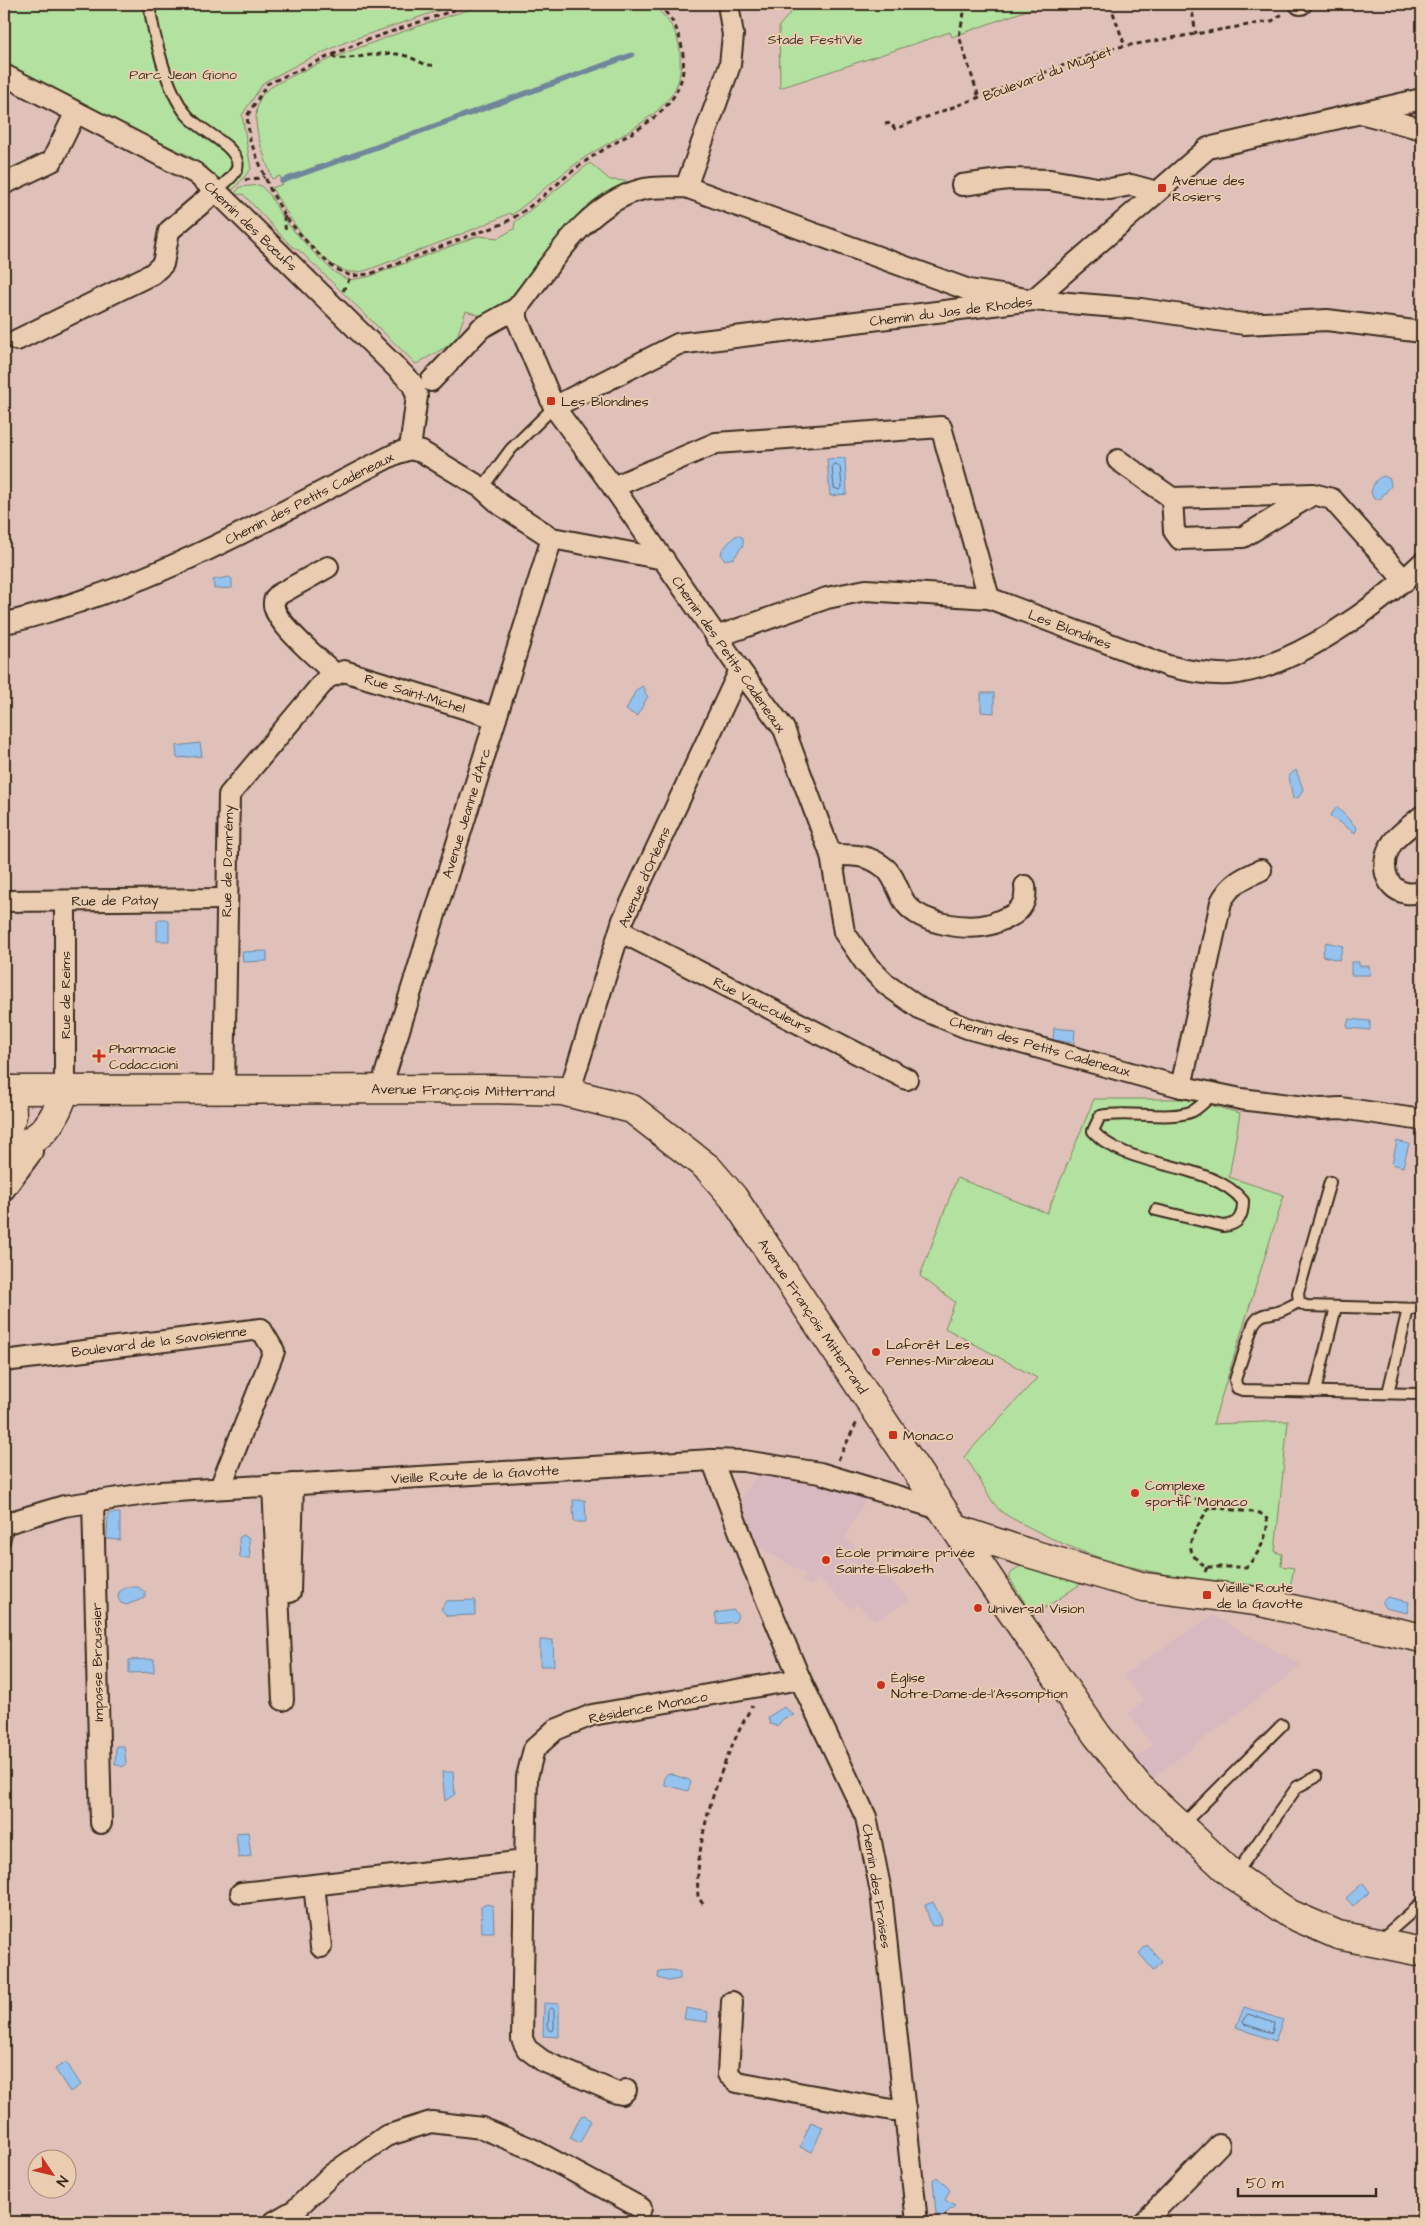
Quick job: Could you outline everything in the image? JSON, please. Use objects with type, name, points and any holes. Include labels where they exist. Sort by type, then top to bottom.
[{"type":"main road","name":"Avenue François Mitterrand","points":[[7,1090],[491,1089],[569,1093],[632,1109],[708,1168],[739,1205],[949,1519],[1097,1735],[1139,1787],[1234,1876],[1290,1914],[1338,1935],[1422,1952]]},
{"type":"main road","points":[[7,1090],[12,1116],[12,1141]]},
{"type":"main road","points":[[12,1141],[57,1114],[65,1090]]},
{"type":"main road","points":[[949,1519],[1025,1552],[1144,1587],[1256,1601],[1422,1638]]},
{"type":"main road","points":[[976,1557],[1025,1552]]},
{"type":"street","points":[[686,187],[730,65],[733,35],[728,4]]},
{"type":"street","name":"Chemin des Bœufs","points":[[4,75],[195,173],[216,191],[412,383],[417,396],[410,449]]},
{"type":"street","points":[[431,381],[481,328],[517,308],[588,219],[609,202],[641,189],[686,187],[969,290],[1033,300],[1208,148],[1422,99]]},
{"type":"street","points":[[4,184],[52,161],[76,112]]},
{"type":"street","points":[[1360,113],[1422,129]]},
{"type":"street","points":[[962,184],[1008,179],[1050,180],[1110,189],[1131,185],[1157,192]]},
{"type":"street","points":[[17,340],[152,274],[163,264],[169,231],[216,191]]},
{"type":"street","name":"Chemin du Jas de Rhodes","points":[[554,407],[678,344],[1033,300],[1141,309],[1244,324],[1327,320],[1422,332]]},
{"type":"street","points":[[517,308],[517,319],[522,336],[554,407],[664,560]]},
{"type":"street","points":[[613,487],[716,443],[941,427],[989,598]]},
{"type":"street","name":"Chemin des Petits Cadeneaux","points":[[4,623],[56,610],[174,566],[395,454],[410,449],[422,452],[482,488],[502,505],[552,538],[664,560],[716,637],[784,729],[831,855],[844,932],[866,964],[887,985],[920,1009],[968,1028],[1181,1087],[1215,1094],[1320,1109],[1340,1108],[1422,1120]]},
{"type":"street","points":[[1118,460],[1172,498],[1313,494],[1332,499],[1404,581]]},
{"type":"street","points":[[1172,498],[1174,531],[1180,539],[1243,537],[1313,494]]},
{"type":"street","name":"Avenue Jeanne d'Arc","points":[[381,1088],[552,538]]},
{"type":"street","name":"Les Blondines","points":[[716,637],[827,598],[866,590],[989,598],[1168,666],[1194,672],[1229,674],[1264,666],[1299,651],[1338,629],[1404,581],[1422,563]]},
{"type":"street","points":[[328,567],[278,595],[274,602],[274,609],[291,634],[335,674]]},
{"type":"street","name":"Avenue d'Orléans","points":[[569,1093],[620,931],[740,670]]},
{"type":"street","name":"Rue Saint-Michel","points":[[335,674],[344,671],[496,718]]},
{"type":"street","name":"Rue de Domrémy","points":[[224,1089],[228,795],[327,678],[335,674]]},
{"type":"street","points":[[1422,816],[1393,842],[1385,856],[1385,874],[1394,887],[1407,893],[1422,892]]},
{"type":"street","points":[[831,855],[859,855],[874,860],[888,869],[906,903],[916,914],[927,920],[965,926],[990,924],[1013,915],[1024,905],[1027,896],[1025,886]]},
{"type":"street","points":[[1181,1087],[1221,902],[1226,892],[1235,882],[1261,870]]},
{"type":"street","name":"Rue de Patay","points":[[4,901],[226,899]]},
{"type":"street","name":"Rue de Reims","points":[[65,901],[65,1090]]},
{"type":"street","name":"Rue Vaucouleurs","points":[[620,931],[907,1080]]},
{"type":"street","points":[[4,1190],[32,1152],[12,1141]]},
{"type":"street","name":"Boulevard de la Savoisienne","points":[[4,1361],[261,1328],[274,1351],[225,1488]]},
{"type":"street","points":[[225,1488],[273,1385]]},
{"type":"street","name":"Vieille Route de la Gavotte","points":[[5,1530],[64,1506],[160,1492],[712,1460],[744,1461],[820,1473],[949,1519]]},
{"type":"street","name":"Chemin des Fraises","points":[[712,1460],[757,1577],[800,1679],[866,1817],[881,1892],[917,2222]]},
{"type":"street","points":[[294,1484],[290,1600],[294,1680]]},
{"type":"street","points":[[273,1485],[283,1700]]},
{"type":"street","name":"Impasse Broussier","points":[[93,1501],[101,1823]]},
{"type":"street","name":"Résidence Monaco","points":[[626,2090],[622,2094],[617,2093],[543,2062],[527,2049],[522,2039],[527,1778],[534,1749],[555,1730],[592,1715],[800,1679]]},
{"type":"street","points":[[242,1893],[525,1861]]},
{"type":"street","points":[[314,1885],[321,1947]]},
{"type":"street","points":[[732,2002],[728,2074],[731,2079],[737,2082],[892,2110],[905,2109]]},
{"type":"street","points":[[274,2222],[298,2216],[331,2175],[386,2136],[431,2122],[482,2128],[532,2150],[641,2208]]},
{"type":"street","points":[[1144,2222],[1219,2145]]},
{"type":"lane","points":[[149,4],[154,35],[175,97],[187,116],[232,152],[238,163],[236,171],[216,191]]},
{"type":"lane","points":[[482,488],[511,448],[554,407]]},
{"type":"lane","points":[[1156,1210],[1223,1226],[1232,1225],[1240,1220],[1243,1212],[1243,1201],[1227,1185],[1130,1154],[1100,1139],[1093,1131],[1095,1124],[1100,1116],[1112,1114],[1173,1114],[1192,1111],[1215,1094]]},
{"type":"lane","points":[[1299,1302],[1298,1293],[1330,1182]]},
{"type":"lane","points":[[1299,1302],[1306,1306],[1422,1309]]},
{"type":"lane","points":[[1299,1302],[1276,1312],[1264,1313],[1258,1317],[1253,1325],[1235,1380],[1237,1388],[1243,1390],[1416,1394]]},
{"type":"lane","points":[[1315,1392],[1336,1307]]},
{"type":"lane","points":[[1388,1393],[1408,1308]]},
{"type":"lane","points":[[1180,1826],[1282,1725]]},
{"type":"lane","points":[[1234,1876],[1298,1787],[1316,1777]]},
{"type":"lane","points":[[1377,1942],[1422,1903]]},
{"type":"path","points":[[472,4],[361,42],[267,84],[247,116],[250,140],[270,189],[286,218],[326,262],[351,276],[370,274],[479,232],[494,229],[513,219],[586,161],[654,119],[678,92],[681,84],[684,58],[680,35],[665,11],[656,4]]},
{"type":"path","points":[[966,4],[959,36],[979,98]]},
{"type":"path","points":[[1110,4],[1125,46]]},
{"type":"path","points":[[1191,4],[1196,34]]},
{"type":"path","name":"Boulevard du Muguet","points":[[885,124],[891,123],[895,128],[1107,49],[1272,20],[1300,4]]},
{"type":"path","points":[[333,55],[335,58],[345,59],[391,54],[404,55],[428,66],[436,65]]},
{"type":"path","points":[[343,294],[343,289],[351,276]]},
{"type":"path","points":[[838,1460],[859,1417]]},
{"type":"path","points":[[1177,1496],[1206,1501],[1209,1507]]},
{"type":"path","points":[[1209,1507],[1260,1512],[1267,1519],[1268,1527],[1255,1558],[1246,1567],[1207,1567],[1194,1560],[1190,1552],[1191,1542],[1209,1507]]},
{"type":"path","points":[[1197,1593],[1207,1567]]},
{"type":"path","points":[[704,1904],[698,1897],[700,1852],[717,1780],[744,1719],[763,1686]]},
{"type":"shaded area","name":"École primaire privée Sainte-Elisabeth","points":[[758,1473],[844,1490],[867,1498],[845,1538],[910,1599],[880,1619],[874,1620],[857,1604],[851,1609],[819,1579],[811,1587],[803,1580],[806,1575],[758,1546],[753,1539],[741,1499]]},
{"type":"shaded area","points":[[1212,1615],[1302,1665],[1152,1779],[1134,1759],[1152,1745],[1128,1713],[1144,1701],[1123,1675]]},
{"type":"green space","name":"Parc Jean Giono","points":[[4,4],[458,4],[348,41],[264,82],[242,115],[251,169],[233,190],[190,156],[95,112],[4,65]]},
{"type":"green space","points":[[491,4],[651,4],[672,26],[678,40],[680,75],[678,82],[672,94],[650,117],[581,160],[512,215],[510,213],[452,238],[367,270],[350,272],[327,261],[294,224],[272,188],[283,184],[280,176],[272,179],[258,137],[256,115],[262,95],[298,73],[331,59],[408,30]]},
{"type":"green space","name":"Stade Festi'Vie","points":[[798,4],[1044,4],[952,37],[950,32],[780,88],[779,26]]},
{"type":"green space","points":[[590,163],[610,180],[627,181],[623,191],[510,303],[488,318],[466,311],[455,342],[416,364],[300,251],[291,246],[243,194],[234,195],[240,187],[260,185],[270,195],[284,220],[315,254],[334,272],[348,280],[368,277],[478,236],[498,238],[514,229],[515,222]]},
{"type":"green space","points":[[1094,1099],[1186,1099],[1240,1113],[1229,1177],[1284,1195],[1213,1424],[1288,1421],[1275,1552],[1282,1554],[1281,1566],[1294,1568],[1289,1592],[1158,1573],[1126,1566],[1064,1544],[1003,1513],[993,1502],[964,1457],[1037,1378],[945,1328],[955,1302],[920,1276],[957,1178],[1047,1213]]},
{"type":"green space","points":[[1029,1561],[1085,1581],[1033,1616],[1010,1579],[1010,1575],[1014,1570]]},
{"type":"water","points":[[845,458],[847,494],[830,496],[827,459]]},
{"type":"water","points":[[1384,476],[1390,479],[1391,486],[1380,499],[1374,499],[1371,493],[1376,480]]},
{"type":"water","points":[[738,535],[743,538],[743,545],[734,558],[725,560],[721,556],[722,550]]},
{"type":"water","points":[[229,577],[232,579],[232,588],[214,589],[213,580]]},
{"type":"water","points":[[643,686],[648,696],[637,716],[626,710],[636,690]]},
{"type":"water","points":[[981,693],[994,693],[994,713],[981,712]]},
{"type":"water","points":[[200,743],[202,756],[177,758],[176,746]]},
{"type":"water","points":[[1296,770],[1303,789],[1299,797],[1293,799],[1289,776]]},
{"type":"water","points":[[1337,807],[1357,828],[1355,833],[1330,816]]},
{"type":"water","points":[[159,919],[166,919],[169,922],[169,941],[157,941],[157,922]]},
{"type":"water","points":[[1326,942],[1343,946],[1339,960],[1322,956]]},
{"type":"water","points":[[267,951],[267,961],[243,962],[242,952]]},
{"type":"water","points":[[1351,962],[1359,962],[1359,966],[1369,966],[1370,975],[1351,975]]},
{"type":"water","points":[[1349,1019],[1370,1021],[1370,1030],[1348,1028]]},
{"type":"water","points":[[1054,1028],[1075,1030],[1074,1043],[1053,1040]]},
{"type":"water","points":[[1397,1141],[1409,1144],[1403,1167],[1392,1164]]},
{"type":"water","points":[[573,1500],[585,1500],[586,1522],[574,1522]]},
{"type":"water","points":[[108,1513],[120,1513],[120,1540],[107,1539]]},
{"type":"water","points":[[243,1535],[249,1538],[250,1558],[240,1558],[239,1538]]},
{"type":"water","points":[[127,1587],[138,1587],[145,1592],[145,1598],[126,1605],[121,1603],[118,1598],[119,1592]]},
{"type":"water","points":[[1387,1597],[1409,1602],[1407,1613],[1385,1608],[1382,1603]]},
{"type":"water","points":[[475,1600],[475,1615],[447,1616],[441,1609],[446,1601]]},
{"type":"water","points":[[734,1610],[738,1616],[735,1622],[717,1624],[715,1613]]},
{"type":"water","points":[[540,1640],[553,1640],[554,1666],[540,1666]]},
{"type":"water","points":[[154,1659],[154,1672],[129,1673],[129,1660]]},
{"type":"water","points":[[784,1707],[794,1715],[784,1718],[777,1726],[770,1724],[768,1717]]},
{"type":"water","points":[[116,1746],[124,1746],[126,1763],[123,1767],[115,1764]]},
{"type":"water","points":[[442,1772],[453,1772],[455,1794],[445,1801]]},
{"type":"water","points":[[668,1773],[689,1780],[691,1782],[688,1791],[665,1785],[664,1778]]},
{"type":"water","points":[[248,1832],[251,1856],[239,1858],[236,1833]]},
{"type":"water","points":[[1363,1883],[1370,1892],[1353,1906],[1346,1898]]},
{"type":"water","points":[[933,1902],[942,1920],[940,1925],[935,1926],[931,1925],[925,1905]]},
{"type":"water","points":[[487,1904],[493,1906],[494,1932],[482,1932],[481,1907]]},
{"type":"water","points":[[1147,1945],[1162,1962],[1153,1970],[1139,1953]]},
{"type":"water","points":[[671,1970],[680,1972],[680,1979],[668,1981],[658,1978],[659,1971]]},
{"type":"water","points":[[544,2003],[559,2004],[559,2037],[543,2036]]},
{"type":"water","points":[[1244,2007],[1283,2020],[1275,2041],[1236,2027]]},
{"type":"water","points":[[686,2008],[708,2012],[707,2022],[684,2019]]},
{"type":"water","points":[[66,2062],[81,2085],[70,2092],[55,2069]]},
{"type":"water","points":[[585,2115],[591,2121],[580,2143],[570,2138],[581,2116]]},
{"type":"water","points":[[811,2122],[823,2127],[812,2152],[800,2147]]},
{"type":"water","points":[[937,2177],[950,2190],[945,2200],[955,2206],[941,2217],[936,2214],[933,2180]]},
{"type":"waterway","points":[[282,181],[632,55]]},
{"type":"place","name":"Avenue des Rosiers","points":[[1162,188]]},
{"type":"place","name":"Les Blondines","points":[[551,401]]},
{"type":"place","name":"Pharmacie Codaccioni","points":[[99,1056]]},
{"type":"place","name":"Laforêt Les Pennes-Mirabeau","points":[[876,1352]]},
{"type":"place","name":"Monaco","points":[[893,1435]]},
{"type":"place","name":"Complexe sportif Monaco","points":[[1135,1493]]},
{"type":"place","name":"École primaire privée Sainte-Elisabeth","points":[[826,1560]]},
{"type":"place","name":"Vieille Route de la Gavotte","points":[[1207,1595]]},
{"type":"place","name":"Universal Vision","points":[[978,1608]]},
{"type":"place","name":"Église Notre-Dame-de-l'Assomption","points":[[881,1685]]}]
